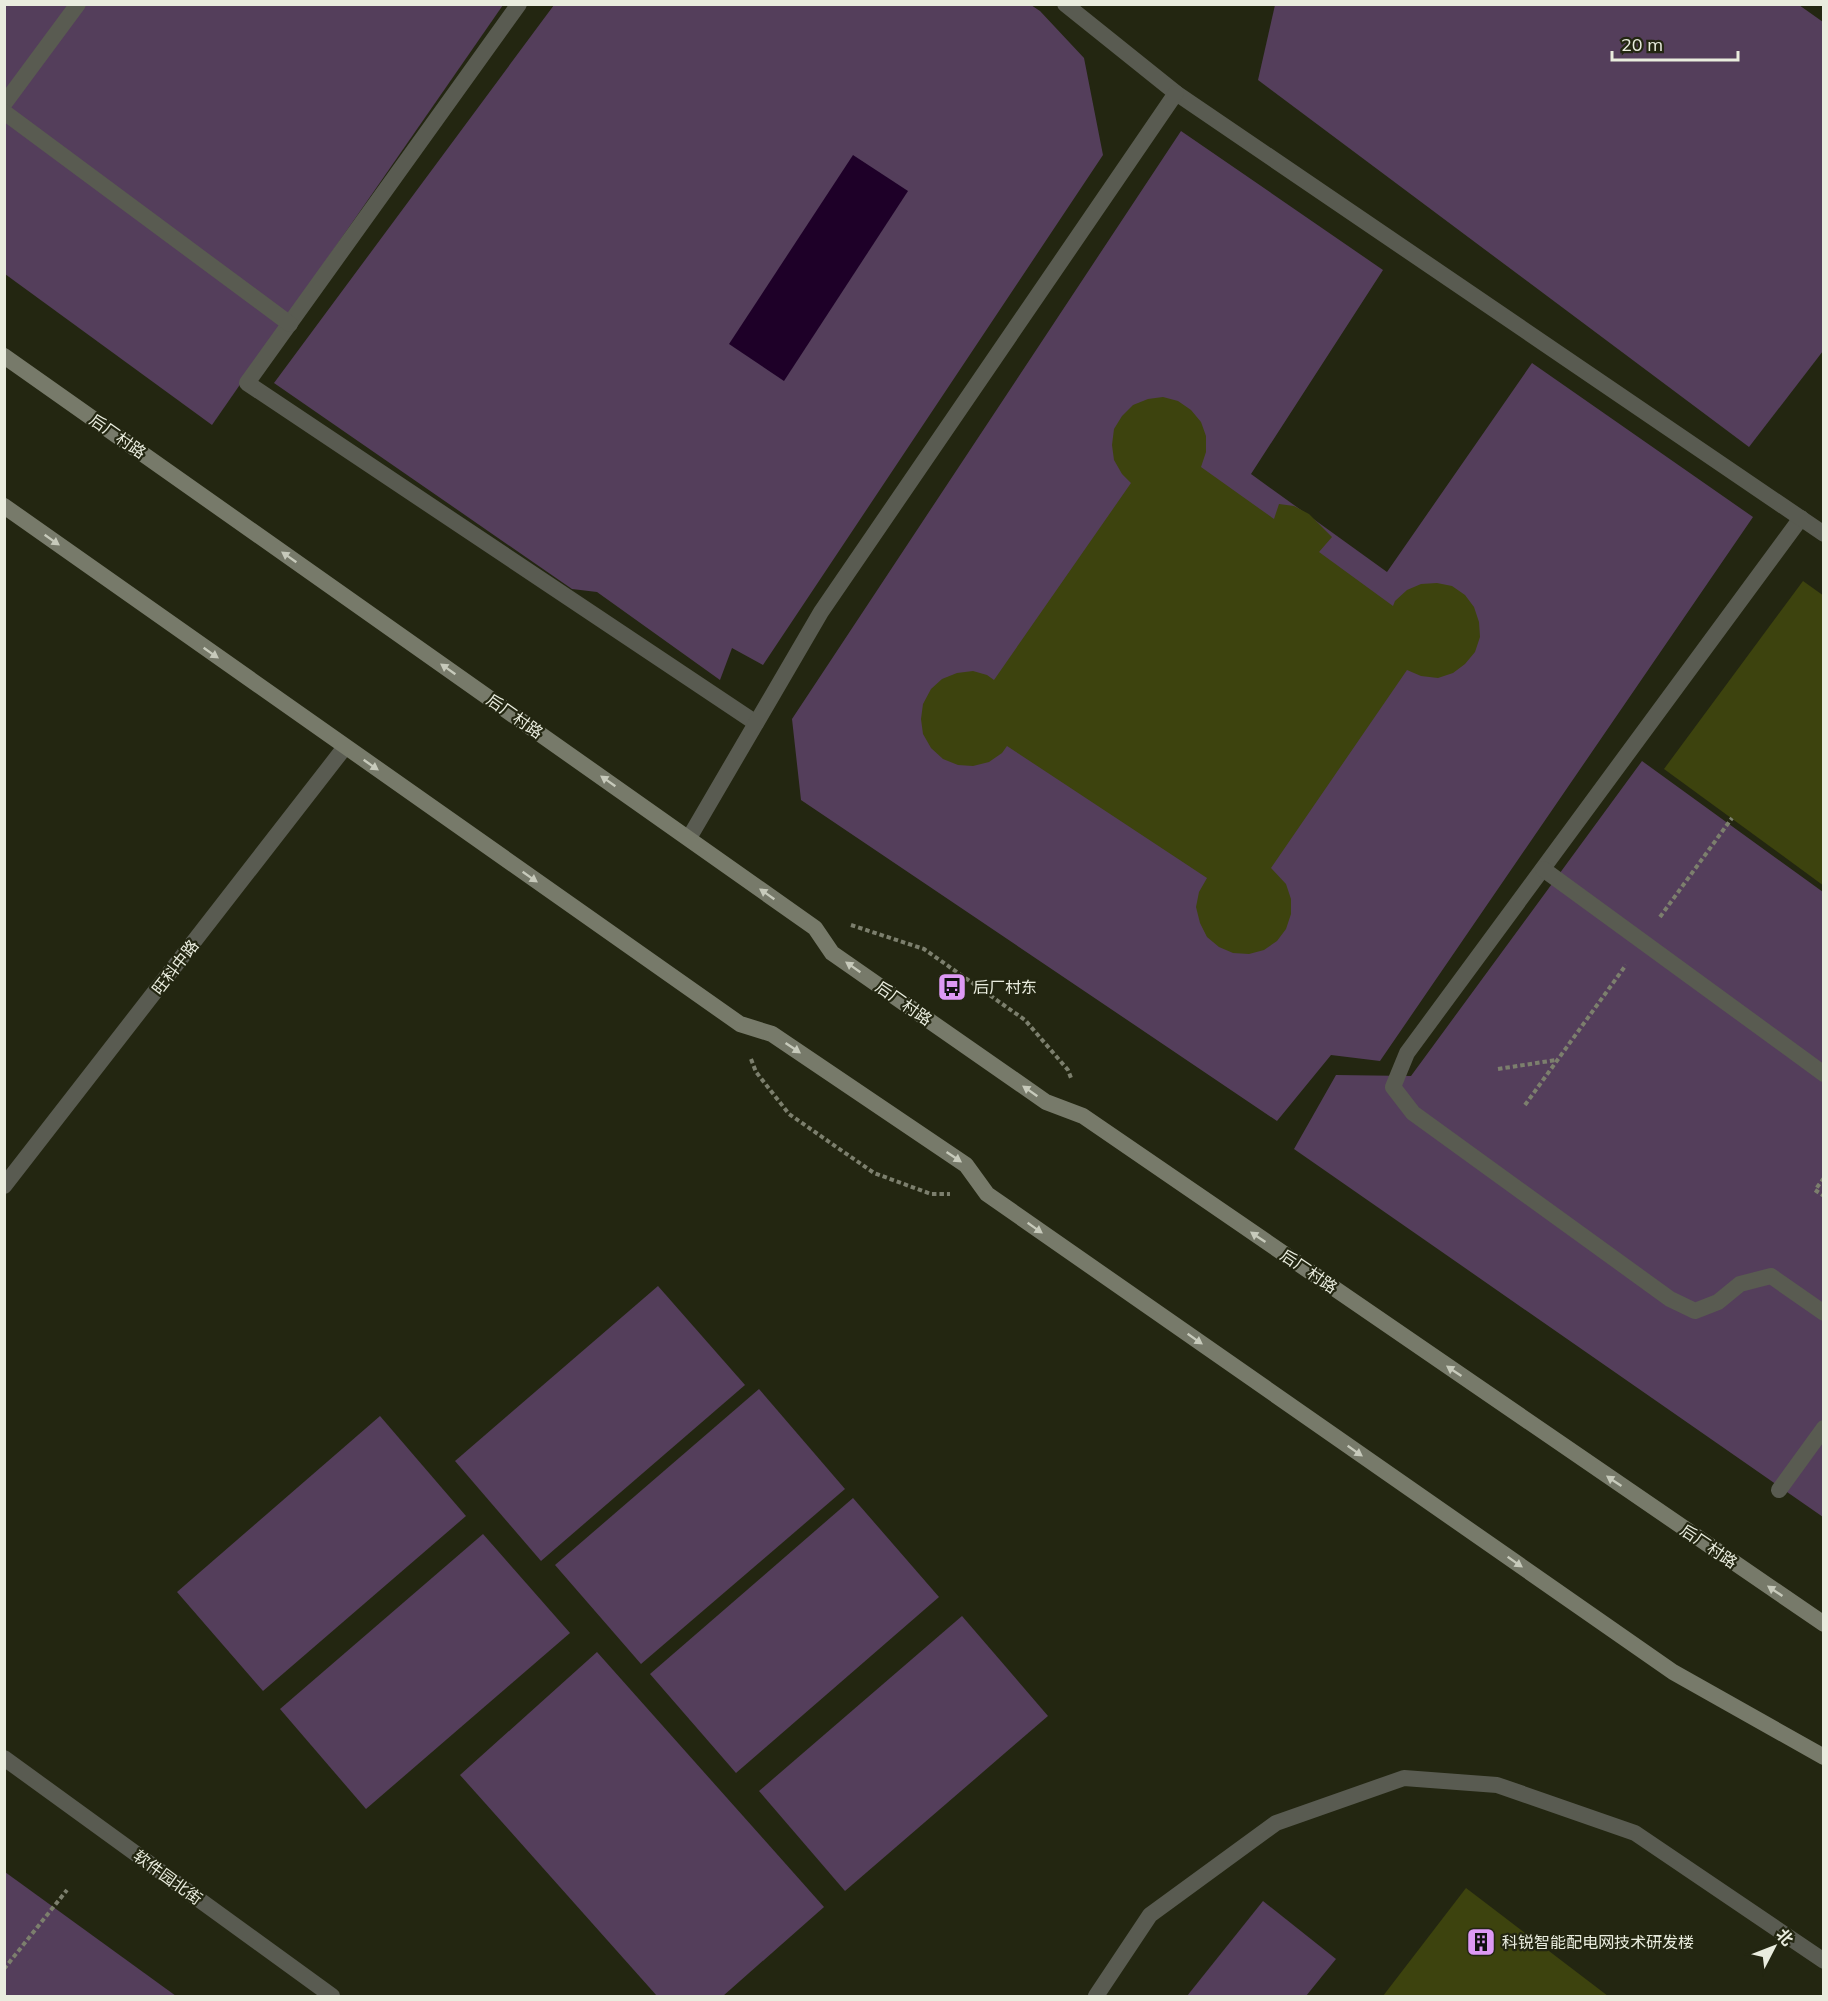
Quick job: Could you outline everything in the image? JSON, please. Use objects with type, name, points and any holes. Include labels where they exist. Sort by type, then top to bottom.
[{"type":"main road","name":"后厂村路","points":[[4,356],[815,928],[832,953],[1046,1102],[1083,1116],[1824,1624]]},
{"type":"main road","points":[[4,507],[740,1024],[772,1034],[966,1165],[987,1194],[1672,1672],[1824,1757]]},
{"type":"street","points":[[4,104],[78,4]]},
{"type":"street","points":[[519,4],[247,383],[756,723]]},
{"type":"street","points":[[1065,4],[1176,93],[1824,534]]},
{"type":"street","points":[[689,838],[821,612],[1176,93]]},
{"type":"street","points":[[4,112],[290,324]]},
{"type":"street","points":[[1801,518],[1407,1053],[1393,1087],[1413,1113],[1670,1299],[1695,1311],[1718,1302],[1740,1284],[1770,1276],[1824,1312]]},
{"type":"street","name":"旺科中路","points":[[4,1186],[345,747]]},
{"type":"street","points":[[1543,869],[1824,1074]]},
{"type":"street","points":[[1779,1490],[1824,1428]]},
{"type":"street","name":"软件园北街","points":[[4,1758],[332,1996]]},
{"type":"street","points":[[1096,1996],[1150,1915],[1276,1823],[1404,1778],[1497,1785],[1635,1833],[1824,1961]]},
{"type":"path","points":[[815,928],[850,925],[924,949],[1025,1020],[1068,1070],[1083,1116]]},
{"type":"path","points":[[740,1024],[756,1072],[789,1114],[874,1173],[931,1194],[987,1194]]},
{"type":"path","points":[[1497,1069],[1557,1060]]},
{"type":"path","points":[[1824,1178],[1815,1190],[1824,1196]]},
{"type":"path","points":[[4,1969],[67,1890]]},
{"type":"shaded area","points":[[5,5],[503,5],[212,425],[5,274]]},
{"type":"shaded area","points":[[554,5],[1031,5],[1040,11],[1084,58],[1103,155],[763,665],[732,648],[720,680],[597,592],[572,589],[274,383]]},
{"type":"shaded area","points":[[1275,5],[1799,5],[1823,22],[1823,351],[1749,447],[1258,80]]},
{"type":"shaded area","points":[[1181,131],[1383,270],[1251,474],[1387,572],[1532,363],[1753,517],[1380,1061],[1331,1055],[1277,1121],[801,800],[792,719]]},
{"type":"shaded area","points":[[853,155],[908,191],[784,381],[729,344]]},
{"type":"shaded area","points":[[1642,761],[1823,892],[1823,1517],[1294,1149],[1336,1075],[1411,1076]]},
{"type":"shaded area","points":[[658,1286],[745,1385],[541,1561],[455,1461]]},
{"type":"shaded area","points":[[759,1389],[845,1489],[641,1664],[555,1565]]},
{"type":"shaded area","points":[[380,1416],[466,1516],[263,1691],[177,1592]]},
{"type":"shaded area","points":[[853,1498],[939,1597],[736,1773],[650,1674]]},
{"type":"shaded area","points":[[483,1534],[570,1633],[366,1809],[280,1709]]},
{"type":"shaded area","points":[[962,1616],[1048,1716],[845,1891],[759,1791]]},
{"type":"shaded area","points":[[597,1652],[824,1907],[723,1996],[657,1996],[460,1775]]},
{"type":"shaded area","points":[[5,1872],[176,1996],[5,1996]]},
{"type":"shaded area","points":[[1263,1901],[1336,1959],[1306,1996],[1187,1996]]},
{"type":"building","points":[[1163,397],[1178,401],[1191,410],[1201,422],[1206,436],[1206,452],[1201,467],[1274,519],[1279,504],[1294,506],[1309,514],[1332,537],[1319,552],[1393,606],[1407,590],[1421,584],[1437,583],[1452,586],[1465,595],[1474,607],[1479,622],[1480,637],[1475,652],[1453,673],[1438,678],[1421,676],[1407,670],[1271,868],[1286,884],[1291,899],[1291,914],[1286,929],[1277,941],[1264,950],[1249,954],[1233,953],[1219,947],[1207,937],[1196,907],[1199,892],[1207,878],[1007,746],[1002,753],[989,762],[973,766],[958,765],[943,759],[931,748],[923,734],[921,719],[923,704],[931,689],[942,679],[957,673],[973,671],[987,675],[994,680],[1131,483],[1122,474],[1114,460],[1112,445],[1114,429],[1133,405],[1148,399]]},
{"type":"building","points":[[1803,581],[1824,596],[1824,886],[1664,769]]},
{"type":"building","name":"科锐智能配电网技术研发楼","points":[[1466,1888],[1608,1996],[1383,1996]]},
{"type":"place","name":"后厂村东","points":[[952,987]]},
{"type":"place","name":"科锐智能配电网技术研发楼","points":[[1481,1942]]}]
